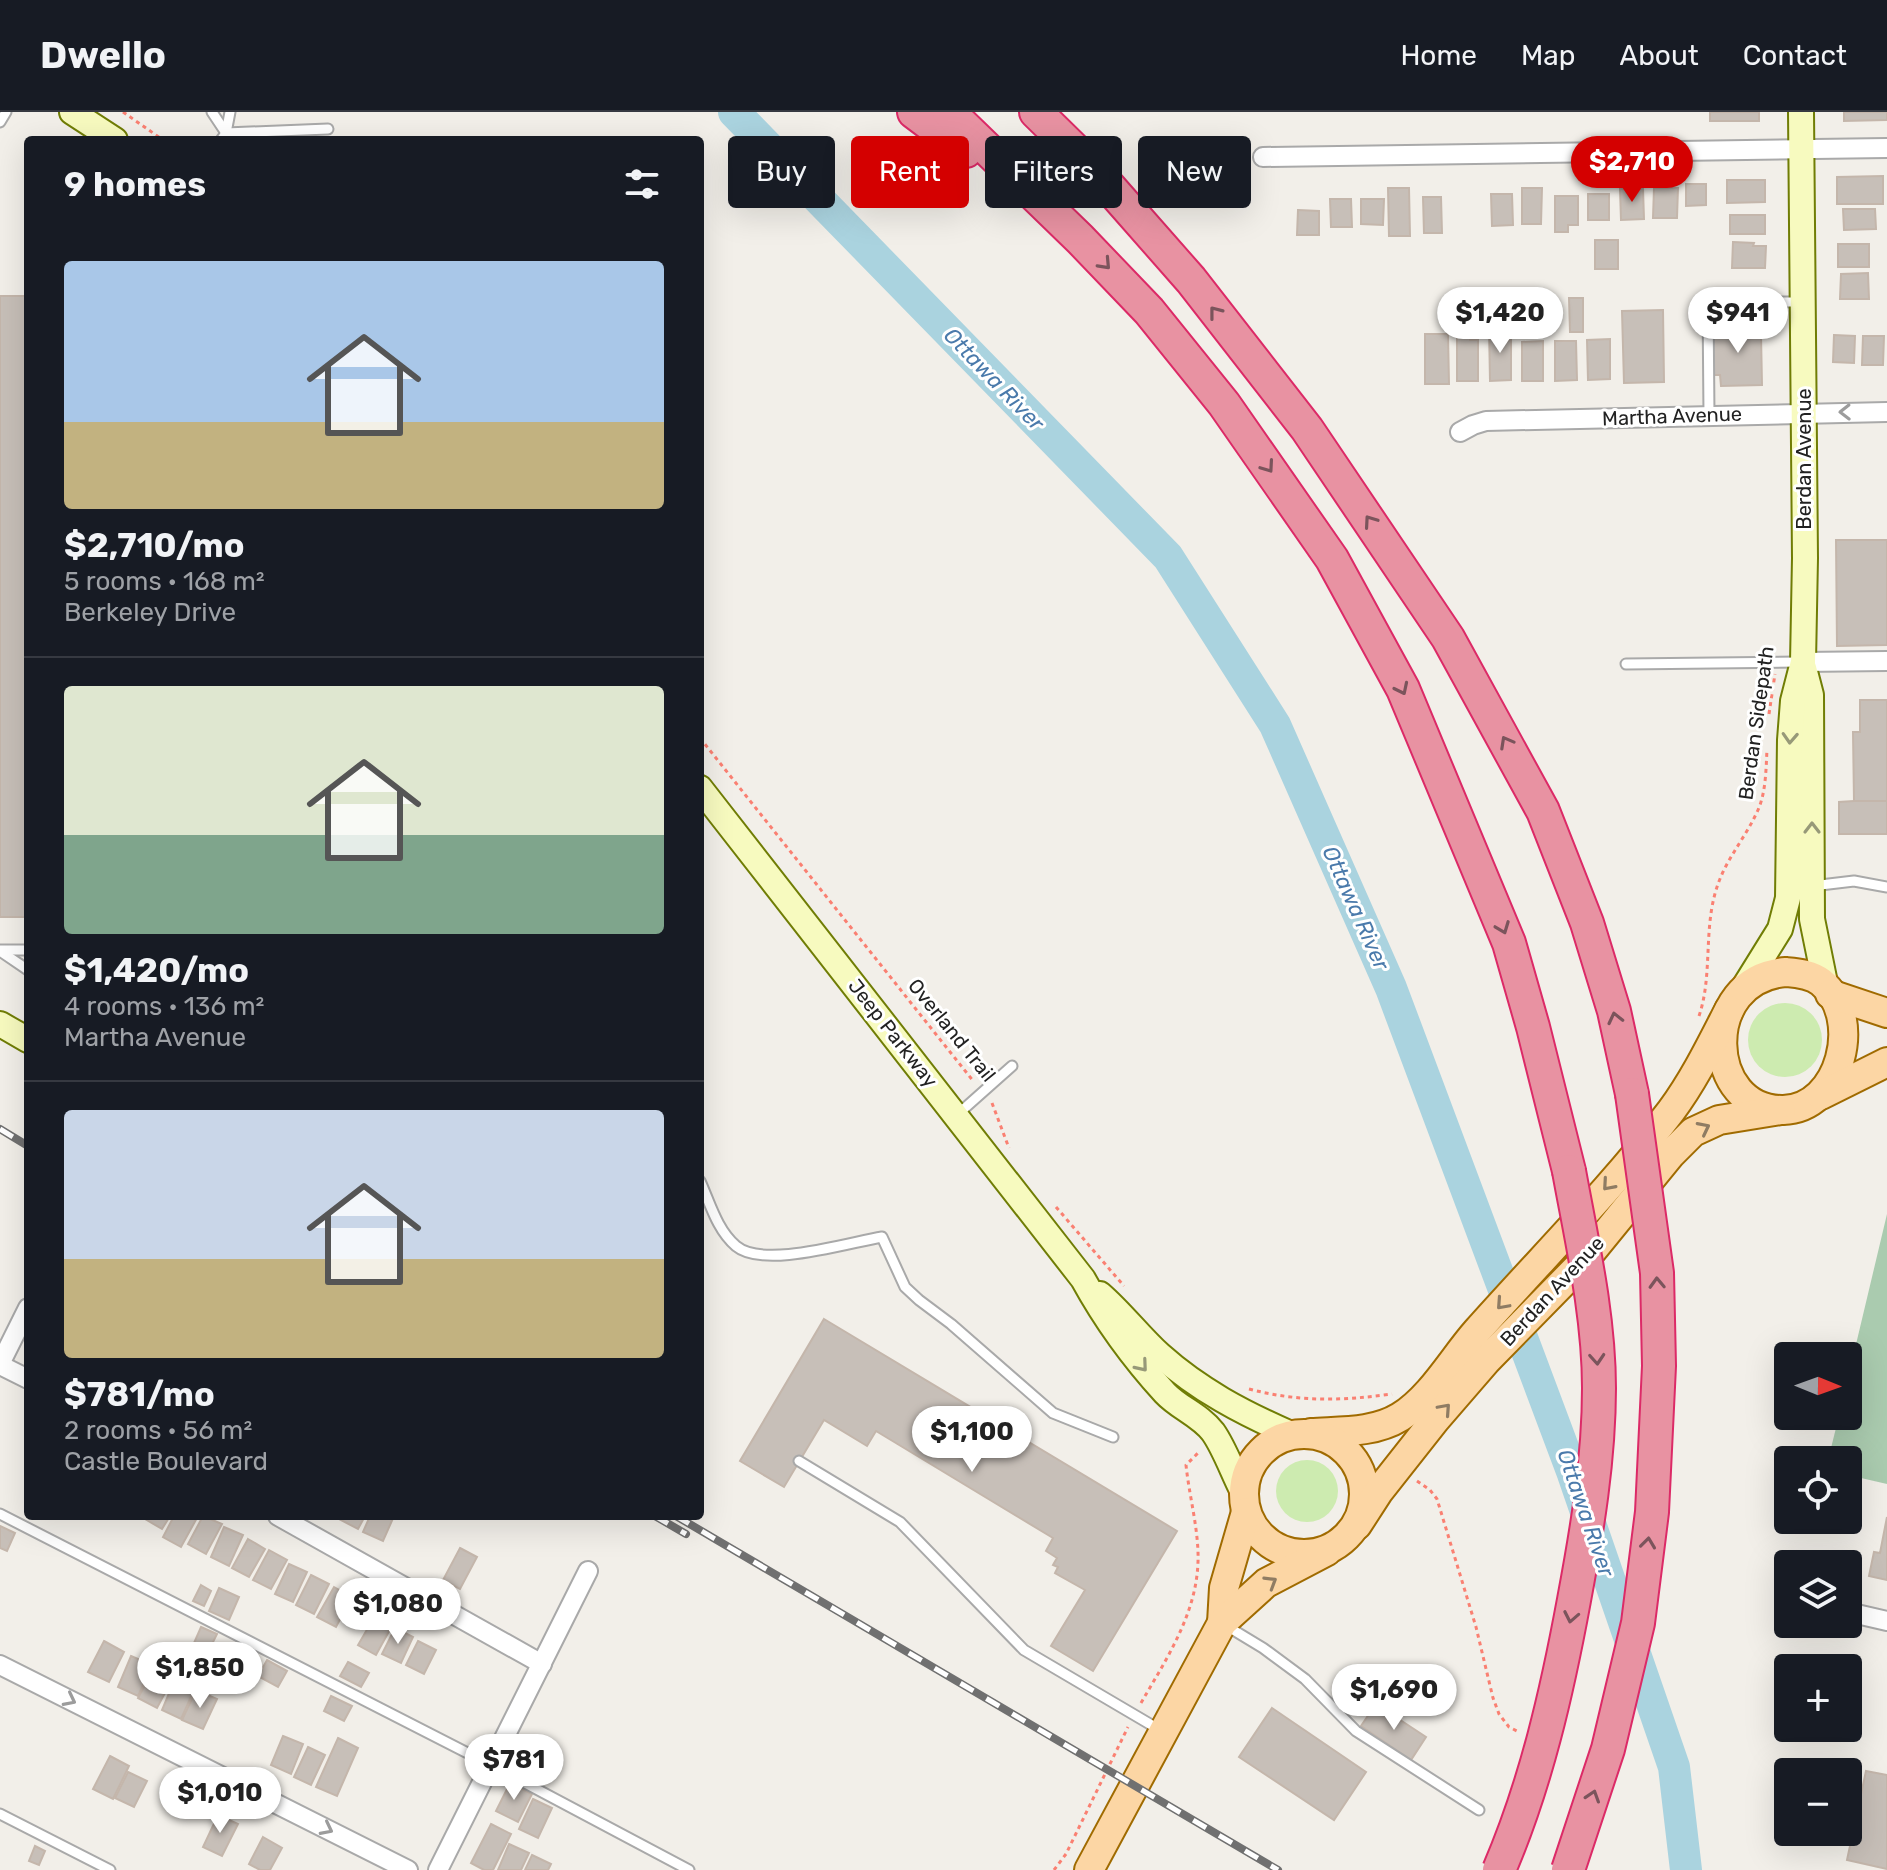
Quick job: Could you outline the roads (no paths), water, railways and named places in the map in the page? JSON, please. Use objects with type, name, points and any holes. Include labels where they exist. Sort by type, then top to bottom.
[{"type":"highway","points":[[914,112],[1064,222]]},
{"type":"highway","points":[[949,112],[1064,222],[1149,311],[1224,404],[1332,559],[1403,689],[1509,943],[1569,1171],[1597,1356],[1599,1390],[1594,1467],[1566,1648],[1543,1745],[1499,1870]]},
{"type":"highway","points":[[1036,112],[1060,136]]},
{"type":"highway","points":[[1054,112],[1070,136]]},
{"type":"highway","points":[[1122,202],[1191,280],[1307,429],[1448,638],[1543,811],[1587,923],[1614,1011],[1632,1094],[1657,1273],[1659,1366],[1652,1512],[1635,1637],[1608,1749],[1568,1870]]},
{"type":"main road","points":[[1887,1013],[1828,991],[1810,977],[1786,972],[1764,976],[1736,999],[1724,1024],[1722,1050],[1733,1084],[1750,1101],[1781,1110],[1802,1107],[1887,1062]]},
{"type":"main road","points":[[1813,1099],[1838,1067],[1845,1039],[1841,1018],[1828,991]]},
{"type":"main road","name":"Berdan Avenue","points":[[1301,1434],[1370,1429],[1401,1417],[1420,1400],[1475,1333],[1650,1137],[1691,1080],[1736,999]]},
{"type":"main road","name":"Berdan Avenue","points":[[1357,1525],[1404,1457],[1486,1361],[1582,1263],[1671,1154],[1693,1132],[1719,1120],[1781,1110]]},
{"type":"main road","points":[[1089,1870],[1222,1623],[1266,1583],[1327,1551],[1344,1540],[1357,1525],[1364,1506],[1365,1486],[1359,1467],[1347,1450],[1331,1439],[1301,1434],[1273,1442],[1258,1455],[1247,1472],[1245,1502],[1224,1588],[1222,1623]]},
{"type":"main road","points":[[1245,1502],[1255,1530],[1269,1544],[1287,1553],[1307,1555],[1327,1551]]},
{"type":"street","points":[[72,112],[109,136]]},
{"type":"street","name":"Berdan Avenue","points":[[1801,112],[1803,662],[1811,695],[1812,919],[1828,991]]},
{"type":"street","points":[[1263,157],[1887,148]]},
{"type":"street","name":"Martha Avenue","points":[[1460,432],[1486,421],[1887,412]]},
{"type":"street","points":[[1803,662],[1887,661]]},
{"type":"street","name":"Berdan Avenue","points":[[1736,999],[1780,929],[1788,898],[1790,740],[1793,701],[1803,662]]},
{"type":"street","name":"Jeep Parkway","points":[[704,793],[1083,1279],[1105,1320],[1168,1397],[1206,1423],[1215,1434],[1245,1502]]},
{"type":"street","points":[[0,1024],[24,1038]]},
{"type":"street","name":"Jeep Parkway","points":[[1083,1279],[1116,1308],[1157,1353],[1191,1382],[1225,1403],[1301,1434]]},
{"type":"street","points":[[24,1316],[0,1364],[24,1377]]},
{"type":"street","points":[[285,1520],[542,1664]]},
{"type":"street","points":[[438,1870],[588,1571]]},
{"type":"street","points":[[1862,1615],[1887,1621]]},
{"type":"street","points":[[0,1665],[408,1870]]},
{"type":"lane","points":[[0,122],[6,112]]},
{"type":"lane","points":[[212,112],[224,136]]},
{"type":"lane","points":[[224,136],[230,112]]},
{"type":"lane","points":[[224,136],[328,129]]},
{"type":"lane","points":[[1709,415],[1708,302],[1803,302]]},
{"type":"lane","points":[[1626,664],[1803,662]]},
{"type":"lane","points":[[1812,886],[1854,881],[1887,887]]},
{"type":"lane","points":[[0,951],[24,950]]},
{"type":"lane","points":[[0,951],[24,967]]},
{"type":"lane","points":[[957,1115],[1012,1066]]},
{"type":"lane","points":[[704,1190],[722,1229],[747,1254],[771,1256],[882,1237],[905,1287],[919,1300],[1053,1413],[1113,1437]]},
{"type":"lane","points":[[799,1461],[900,1522],[1024,1650],[1163,1732]]},
{"type":"lane","points":[[0,1514],[689,1870]]},
{"type":"lane","points":[[1222,1623],[1305,1679],[1356,1731],[1479,1810]]},
{"type":"lane","points":[[0,1814],[110,1870]]},
{"type":"waterway","name":"Ottawa River","points":[[734,112],[1168,557],[1275,725],[1391,988],[1573,1474],[1674,1767],[1686,1870]]},
{"type":"railway","points":[[0,1129],[24,1144]]},
{"type":"railway","points":[[662,1520],[686,1534]]},
{"type":"railway","points":[[683,1520],[1278,1870]]}]
